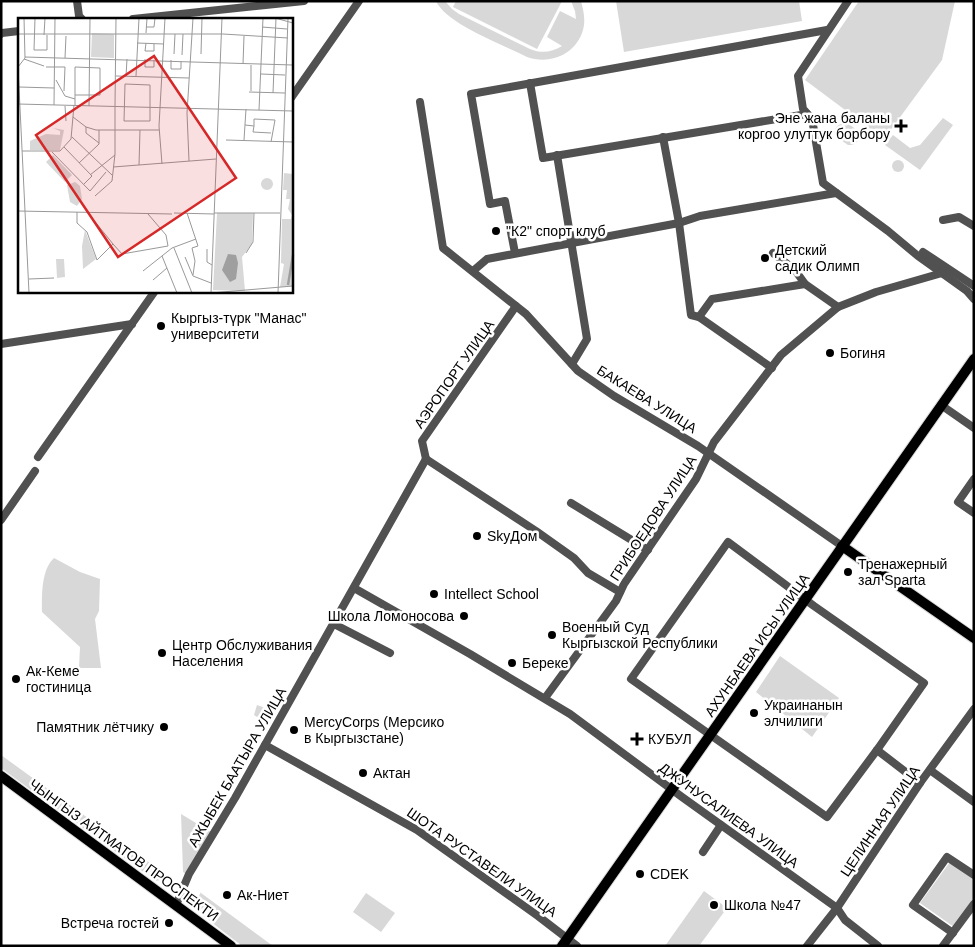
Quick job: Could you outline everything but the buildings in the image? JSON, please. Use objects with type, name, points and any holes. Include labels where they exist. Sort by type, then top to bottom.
[{"type":"main road","name":"АХУНБАЕВА ИСЫ УЛИЦА","points":[[564,942],[974,359]]},
{"type":"main road","name":"БАКАЕВА УЛИЦА","points":[[842,546],[974,638]]},
{"type":"main road","name":"ЧЫНГЫЗ АЙТМАТОВ ПРОСПЕКТИ","points":[[1,776],[231,946]]},
{"type":"street","points":[[77,1],[81,18]]},
{"type":"street","points":[[142,18],[304,1]]},
{"type":"street","points":[[292,97],[359,1]]},
{"type":"street","points":[[848,1],[798,76],[803,108],[812,119],[823,184],[967,291],[974,299]]},
{"type":"street","points":[[515,253],[505,201],[490,204],[471,94],[827,30]]},
{"type":"street","points":[[1,34],[2,32],[18,31]]},
{"type":"street","points":[[530,83],[543,158],[807,114]]},
{"type":"street","name":"БАКАЕВА УЛИЦА","points":[[420,102],[443,248],[526,314],[578,370],[614,396],[708,454],[842,546]]},
{"type":"street","points":[[663,137],[679,223],[691,316],[699,317],[772,368]]},
{"type":"street","points":[[557,155],[587,339],[572,364]]},
{"type":"street","points":[[473,271],[487,259],[679,223],[700,216],[836,193]]},
{"type":"street","points":[[943,220],[959,217],[974,226]]},
{"type":"street","points":[[923,252],[974,286]]},
{"type":"street","points":[[773,253],[795,270],[805,284],[838,307]]},
{"type":"street","name":"ГРИБОЕДОВА УЛИЦА","points":[[546,698],[616,601],[620,592],[704,467],[714,442],[782,355],[838,307],[876,292],[942,273]]},
{"type":"street","points":[[699,317],[712,299],[805,284]]},
{"type":"street","points":[[38,457],[154,292]]},
{"type":"street","name":"АЭРОПОРТ УЛИЦА","points":[[426,459],[422,441],[516,306]]},
{"type":"street","points":[[1,344],[132,324]]},
{"type":"street","points":[[941,405],[974,428]]},
{"type":"street","points":[[426,459],[574,558],[588,573],[620,592]]},
{"type":"street","name":"АЖЫБЕК БААТЫРА УЛИЦА","points":[[176,905],[189,874],[235,798],[426,459]]},
{"type":"street","points":[[1,520],[35,472]]},
{"type":"street","points":[[974,479],[958,502],[974,513]]},
{"type":"street","points":[[571,503],[648,550]]},
{"type":"street","points":[[728,542],[924,683],[827,817],[710,736],[631,679],[728,542]]},
{"type":"street","name":"ДЖУНУСАЛИЕВА УЛИЦА","points":[[354,588],[546,698],[570,714],[836,908],[845,920],[878,946]]},
{"type":"street","points":[[334,624],[390,653]]},
{"type":"street","name":"ЦЕЛИННАЯ УЛИЦА","points":[[807,946],[836,908],[920,783],[974,709]]},
{"type":"street","points":[[966,720],[974,726]]},
{"type":"street","name":"ШОТА РУСТАВЕЛИ УЛИЦА","points":[[265,745],[417,830],[538,916],[564,942],[577,946]]},
{"type":"street","points":[[877,750],[920,783]]},
{"type":"street","points":[[930,770],[974,802]]},
{"type":"street","points":[[703,852],[722,825]]},
{"type":"street","points":[[953,933],[913,905],[947,856],[974,875]]},
{"type":"street","points":[[944,946],[973,906]]},
{"type":"shaded area","points":[[436,1],[445,1],[459,14],[530,49],[543,52],[562,46],[547,37],[560,11],[576,19],[571,1],[581,1],[584,25],[577,43],[571,49],[555,58],[546,60],[536,59],[527,57],[463,26],[442,10]]},
{"type":"shaded area","points":[[456,1],[562,1],[537,49],[453,7]]},
{"type":"shaded area","points":[[616,1],[799,1],[802,21],[624,52]]},
{"type":"shaded area","points":[[859,1],[955,1],[942,60],[884,139],[805,80]]},
{"type":"shaded area","points":[[943,118],[953,125],[920,170],[885,145],[893,135],[910,148],[920,145]]},
{"type":"shaded area","points":[[847,123],[858,133],[858,141],[853,145],[848,145],[835,136],[837,126]]},
{"type":"shaded area","points":[[898,160],[904,166],[898,172],[892,166]]},
{"type":"shaded area","points":[[54,558],[80,572],[100,579],[99,611],[95,619],[101,668],[79,668],[80,647],[42,612],[44,576]]},
{"type":"shaded area","points":[[780,656],[839,698],[812,737],[756,692]]},
{"type":"shaded area","points":[[257,705],[271,710],[269,714],[261,714],[257,717],[254,715]]},
{"type":"shaded area","points":[[1,755],[161,871],[162,876],[160,880],[156,881],[153,879],[1,768]]},
{"type":"shaded area","points":[[181,814],[211,832],[186,874],[183,872]]},
{"type":"shaded area","points":[[950,862],[974,879],[974,899],[954,927],[920,903]]},
{"type":"shaded area","points":[[704,891],[727,908],[699,946],[665,946]]},
{"type":"shaded area","points":[[201,892],[273,946],[242,946],[193,908]]},
{"type":"shaded area","points":[[366,893],[395,913],[381,932],[353,912]]},
{"type":"place","name":"Эне жана баланы коргоо улуттук борбору","points":[[901,126]]},
{"type":"place","name":"\"К2\" спорт клуб","points":[[496,231]]},
{"type":"place","name":"Детский садик Олимп","points":[[765,258]]},
{"type":"place","name":"Кыргыз-түрк \"Манас\" университети","points":[[161,326]]},
{"type":"place","name":"Богиня","points":[[830,353]]},
{"type":"place","name":"SkyДом","points":[[477,536]]},
{"type":"place","name":"Тренажерный зал Sparta","points":[[848,572]]},
{"type":"place","name":"Intellect School","points":[[434,594]]},
{"type":"place","name":"Школа Ломоносова","points":[[464,616]]},
{"type":"place","name":"Военный Суд Кыргызской Республики","points":[[552,635]]},
{"type":"place","name":"Центр Обслуживания Населения","points":[[162,653]]},
{"type":"place","name":"Береке","points":[[512,663]]},
{"type":"place","name":"Ак-Кеме гостиница","points":[[16,679]]},
{"type":"place","name":"Украинанын элчилиги","points":[[754,713]]},
{"type":"place","name":"Памятник лётчику","points":[[164,727]]},
{"type":"place","name":"MercyCorps (Мерсико в Кыргызстане)","points":[[294,730]]},
{"type":"place","name":"КУБУЛ","points":[[637,739]]},
{"type":"place","name":"Актан","points":[[363,773]]},
{"type":"place","name":"CDEK","points":[[640,874]]},
{"type":"place","name":"Ак-Ниет","points":[[227,895]]},
{"type":"place","name":"Школа №47","points":[[714,905]]},
{"type":"place","name":"Встреча гостей","points":[[169,923]]}]
